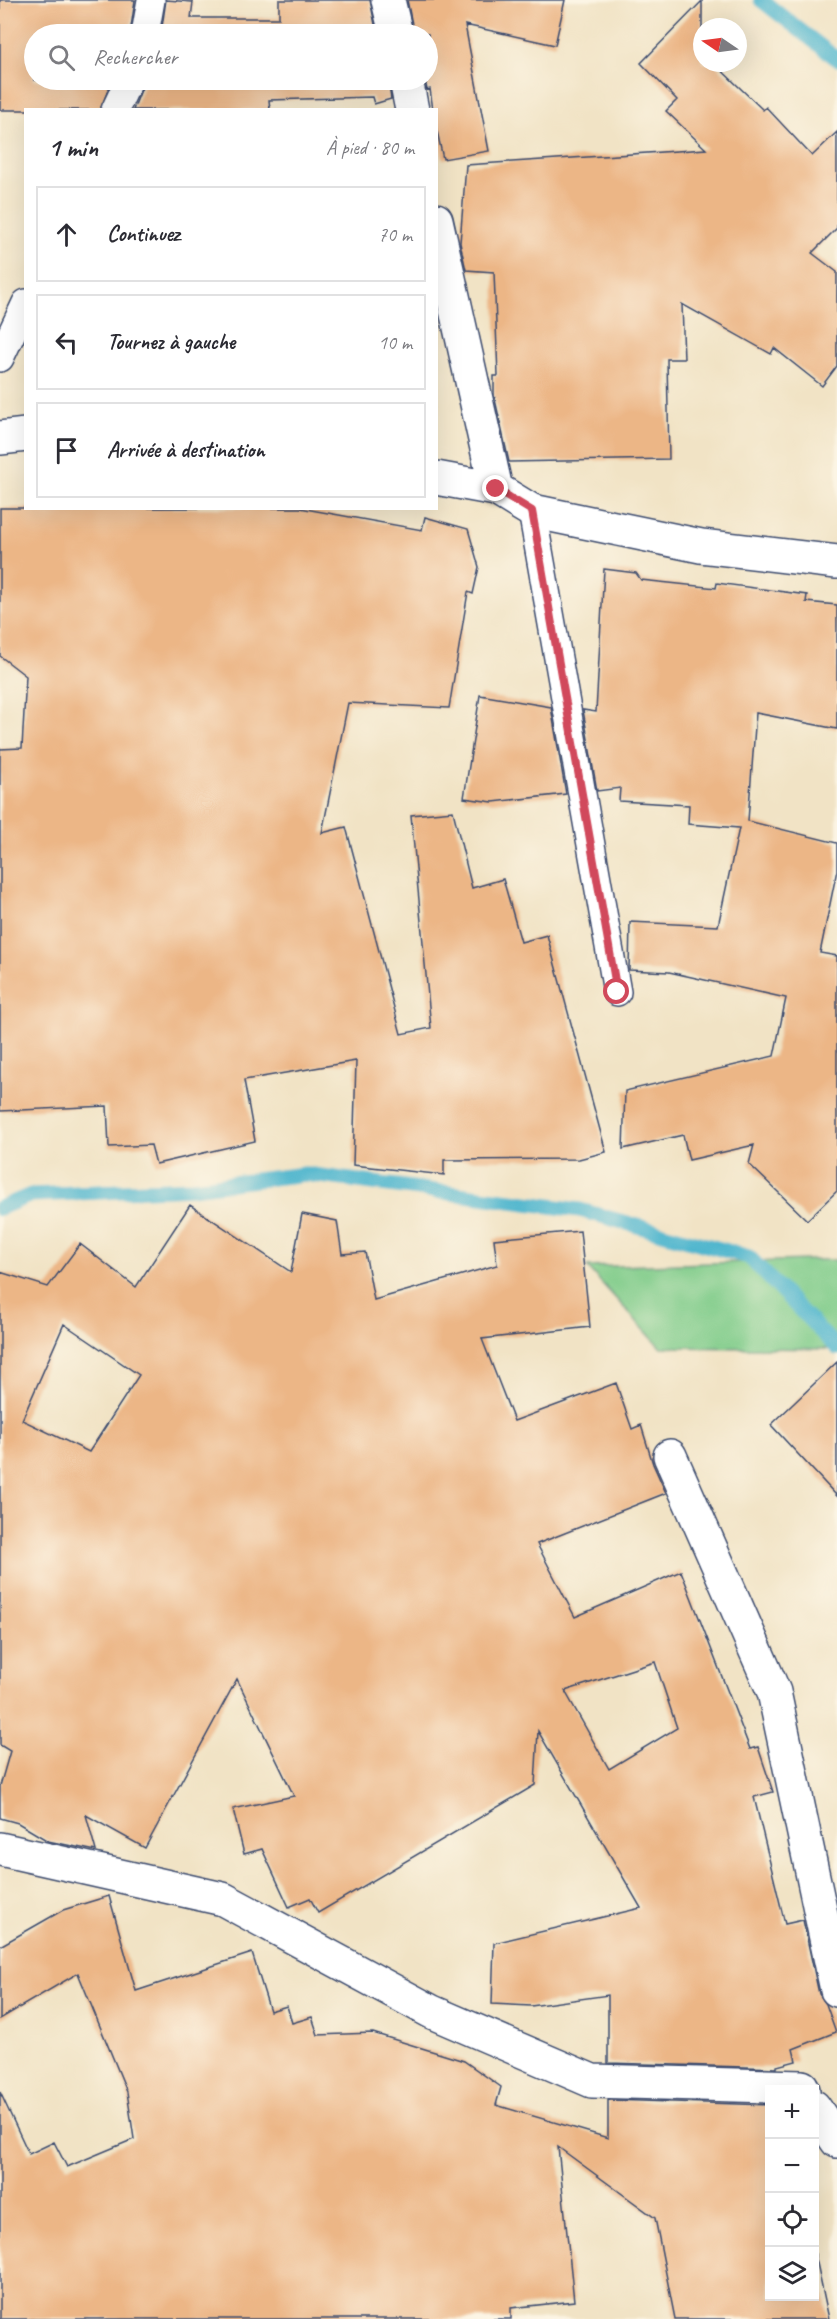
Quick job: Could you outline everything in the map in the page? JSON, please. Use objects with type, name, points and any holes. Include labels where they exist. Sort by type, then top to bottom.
[{"type":"street","points":[[388,0],[394,24]]},
{"type":"street","points":[[408,90],[412,108]]},
{"type":"street","points":[[438,229],[496,489]]},
{"type":"street","points":[[0,438],[24,435]]},
{"type":"street","points":[[438,478],[496,489],[532,511],[701,546],[837,562]]},
{"type":"street","points":[[670,1456],[774,1692],[837,1990]]},
{"type":"street","points":[[0,1849],[223,1899],[432,2012],[592,2081],[765,2086]]},
{"type":"street","points":[[819,2114],[837,2141]]},
{"type":"lane","points":[[147,24],[151,0]]},
{"type":"lane","points":[[116,108],[124,90]]},
{"type":"lane","points":[[0,358],[24,307]]},
{"type":"lane","points":[[532,511],[617,992]]},
{"type":"green space","points":[[837,1260],[837,1349],[660,1347],[587,1267]]},
{"type":"building","points":[[0,0],[135,0],[131,24],[24,24],[24,90],[108,90],[101,108],[0,110]]},
{"type":"building","points":[[166,0],[193,2],[191,18],[279,18],[279,0],[370,0],[375,24],[162,24]]},
{"type":"building","points":[[407,0],[565,0],[555,45],[465,25],[489,151],[443,159],[438,135],[438,108],[433,108],[430,90],[438,90],[438,24],[412,24]]},
{"type":"building","points":[[702,1],[702,18],[693,18],[693,72],[723,72],[763,110],[766,107],[812,156],[837,132],[837,228],[812,253],[837,272],[837,366],[822,386],[774,348],[771,354],[682,304],[684,359],[667,359],[669,459],[509,462],[494,395],[494,376],[498,376],[494,272],[466,270],[460,243],[466,165],[706,149],[666,111],[677,100],[641,63]]},
{"type":"building","points":[[141,90],[390,90],[391,99],[374,104],[372,97],[269,100],[270,108],[134,108]]},
{"type":"building","points":[[0,508],[24,508],[24,510],[311,510],[422,530],[425,517],[468,529],[479,567],[473,594],[468,592],[449,708],[348,703],[322,833],[346,827],[401,1034],[431,1028],[411,815],[453,811],[472,888],[503,879],[521,942],[547,935],[606,1152],[579,1159],[444,1160],[444,1175],[353,1165],[356,1061],[244,1080],[255,1141],[156,1164],[151,1145],[109,1147],[107,1106],[0,1111],[0,749],[22,748],[26,676],[0,656]]},
{"type":"building","points":[[604,569],[636,573],[641,580],[716,588],[717,583],[807,595],[806,602],[837,605],[837,729],[756,713],[748,821],[837,843],[837,870],[820,953],[837,956],[837,1191],[807,1220],[749,1164],[754,1145],[689,1160],[683,1135],[623,1149],[625,1091],[774,1056],[786,998],[669,972],[629,970],[630,922],[718,926],[739,828],[688,824],[689,805],[619,801],[620,788],[597,791],[583,710],[596,712]]},
{"type":"building","points":[[480,695],[551,707],[566,794],[493,802],[464,798]]},
{"type":"building","points":[[190,1205],[291,1272],[302,1214],[337,1221],[342,1254],[365,1252],[374,1300],[497,1265],[494,1239],[580,1231],[590,1327],[482,1339],[514,1421],[616,1383],[632,1429],[641,1425],[653,1464],[666,1493],[537,1544],[575,1617],[681,1571],[750,1749],[758,1747],[773,1792],[754,1797],[785,1924],[803,1920],[819,1994],[826,2004],[836,2032],[793,2049],[796,2061],[777,2066],[777,2068],[608,2063],[608,1995],[531,2006],[492,2004],[494,1943],[641,1908],[538,1731],[535,1785],[318,1913],[310,1898],[289,1907],[262,1849],[244,1854],[233,1809],[294,1796],[237,1679],[145,1848],[86,1815],[96,1851],[48,1841],[18,1823],[0,1818],[0,1786],[10,1751],[0,1745],[0,1272],[48,1287],[80,1244],[136,1287]],"holes":[[[64,1324],[139,1375],[89,1452],[22,1420]],[[655,1662],[677,1728],[609,1769],[565,1691]]]},
{"type":"building","points":[[837,1362],[837,1496],[771,1425]]},
{"type":"building","points":[[109,1896],[136,1991],[252,1953],[270,2011],[287,2006],[292,2023],[312,2017],[318,2035],[373,2033],[464,2061],[501,2087],[496,2105],[608,2138],[608,2100],[765,2105],[765,2301],[819,2301],[819,2272],[829,2319],[675,2319],[655,2218],[558,2147],[574,2301],[511,2308],[511,2319],[0,2319],[0,2092],[29,2154],[54,2142],[67,2167],[134,2139],[127,2092],[78,1973],[0,2019],[0,1946],[63,1910]]},
{"type":"waterway","points":[[761,0],[837,59]]},
{"type":"waterway","points":[[0,1208],[31,1195],[192,1188],[305,1174],[580,1210],[749,1257],[837,1348]]},
{"type":"route","points":[[496,489],[532,511],[617,992]]}]
